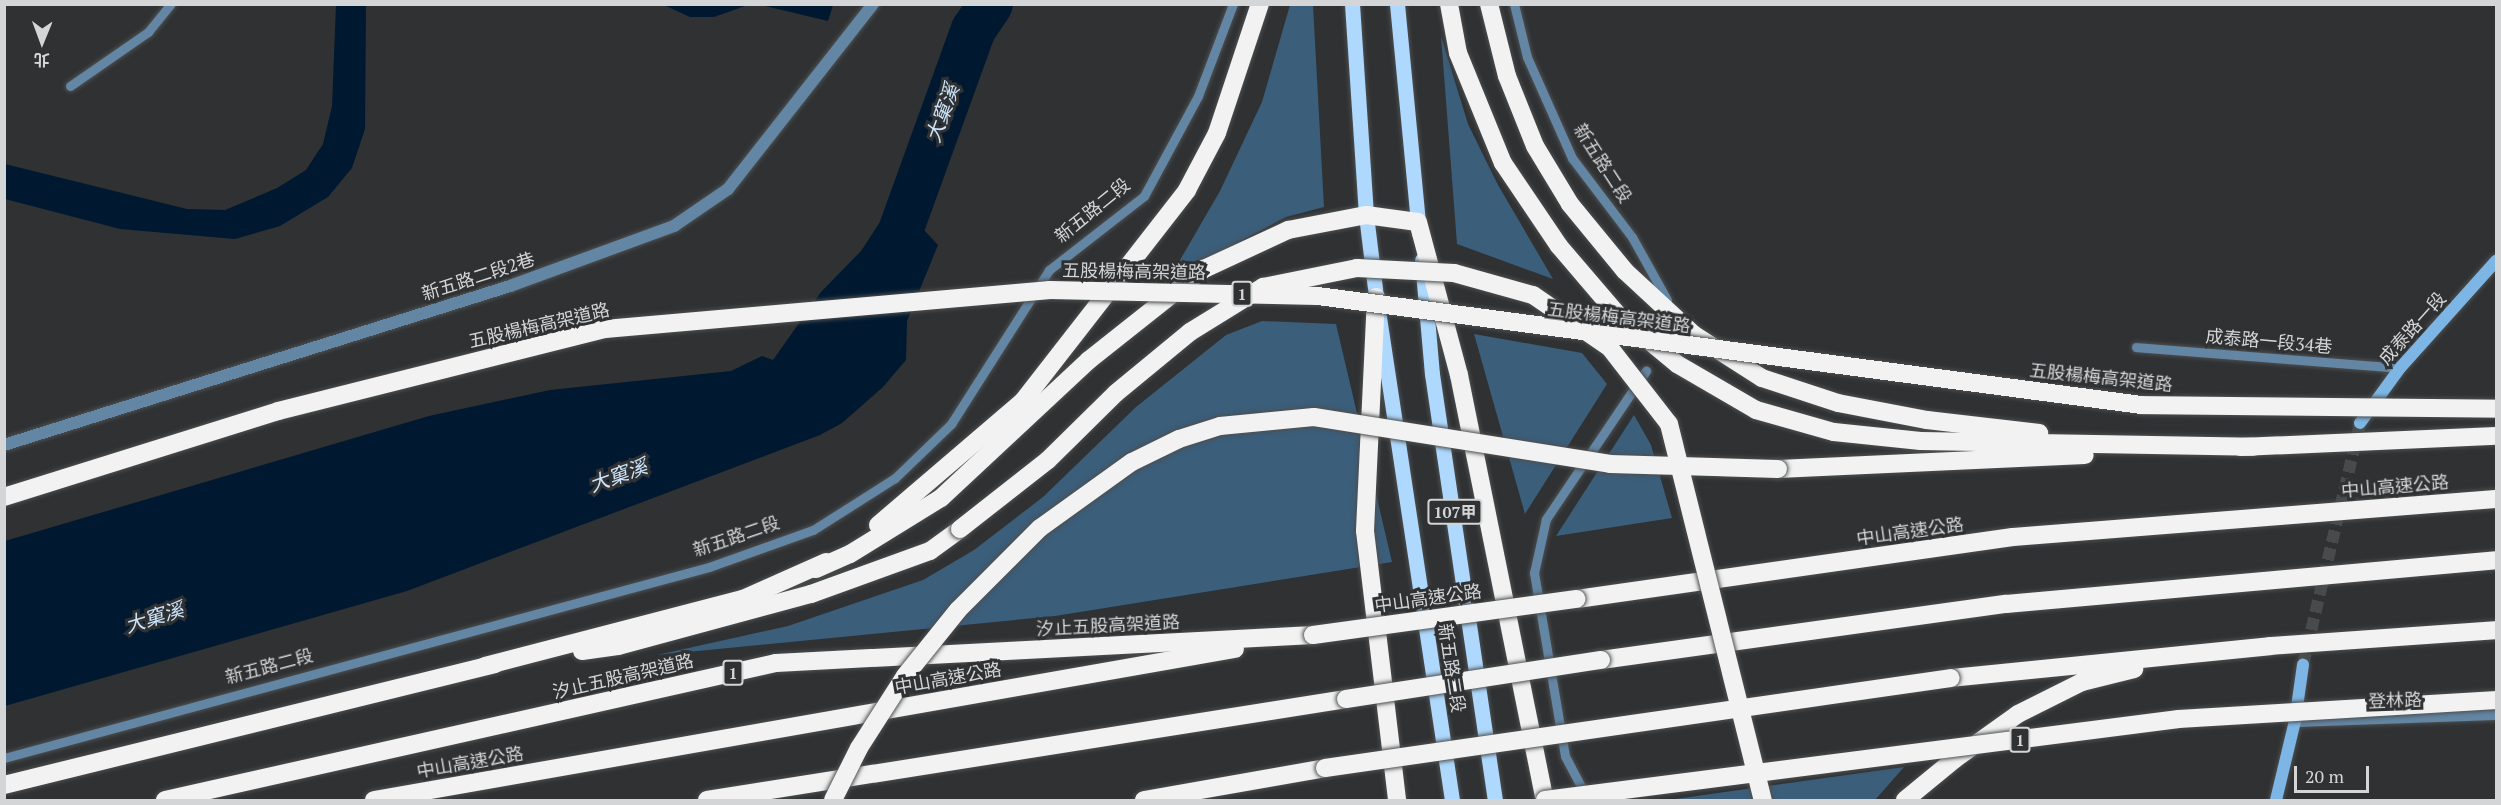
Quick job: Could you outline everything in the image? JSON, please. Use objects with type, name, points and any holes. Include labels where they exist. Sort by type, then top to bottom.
[{"type":"highway","points":[[816,569],[886,519],[964,455],[1037,383],[1187,190],[1217,133],[1260,4]]},
{"type":"highway","points":[[1449,4],[1458,53],[1503,163],[1559,246],[1618,315],[1677,364],[1756,410],[1834,432],[1921,441],[2253,447]]},
{"type":"highway","points":[[1489,6],[1507,76],[1535,146],[1570,204],[1625,271],[1693,334],[1762,378],[1838,403],[1926,420],[2071,437],[2253,447]]},
{"type":"highway","points":[[4,785],[485,666],[743,599],[816,569],[850,554],[941,498],[1089,360],[1204,269],[1288,230],[1366,215],[1418,222],[1459,375],[1545,801]]},
{"type":"highway","points":[[485,666],[618,646],[811,594],[930,551],[1048,460],[1116,393],[1190,332],[1263,287],[1357,268],[1454,273],[1533,295],[1610,348],[1669,424],[1764,801]]},
{"type":"highway","name":"五股楊梅高架道路","points":[[4,497],[278,411],[605,329],[1050,291],[1318,296],[2141,405],[2496,409]]},
{"type":"highway","points":[[1376,297],[1365,531],[1397,801]]},
{"type":"highway","points":[[833,801],[859,748],[905,676],[958,610],[1040,528],[1132,462],[1179,439],[1220,426],[1314,417],[1610,464],[1778,469],[2496,436]]},
{"type":"highway","name":"中山高速公路","points":[[374,801],[1313,635],[2013,537],[2496,499]]},
{"type":"highway","points":[[707,801],[1601,660],[2006,604],[2496,560]]},
{"type":"highway","points":[[1144,801],[1325,768],[1951,678],[2270,646],[2496,630]]},
{"type":"highway","name":"汐止五股高架道路","points":[[165,801],[776,663],[1313,635]]},
{"type":"highway","points":[[1905,801],[1954,759],[2018,714],[2082,682],[2179,657],[2270,646]]},
{"type":"highway","name":"1","points":[[1545,801],[2179,719],[2496,700]]},
{"type":"main road","name":"新五路二段","points":[[1352,4],[1366,215],[1376,297],[1452,801]]},
{"type":"main road","name":"新五路二段","points":[[1397,4],[1432,374],[1495,801]]},
{"type":"main road","name":"成泰路一段","points":[[2360,423],[2400,368],[2496,261]]},
{"type":"main road","points":[[2276,801],[2295,721],[2303,665]]},
{"type":"street","name":"新五路二段2巷","points":[[4,446],[510,286],[674,226],[728,189],[873,4]]},
{"type":"street","name":"登林路","points":[[2295,721],[2496,714]]},
{"type":"lane","points":[[70,86],[148,32],[171,4]]},
{"type":"lane","name":"新五路二段","points":[[4,758],[709,567],[813,530],[895,477],[951,424],[1049,270],[1144,196],[1198,96],[1233,4]]},
{"type":"lane","name":"新五路二段","points":[[1514,4],[1527,57],[1572,158],[1632,237],[1666,300]]},
{"type":"lane","name":"成泰路一段34巷","points":[[2136,347],[2400,368]]},
{"type":"lane","points":[[1588,801],[1565,756],[1534,573],[1546,519],[1646,371]]},
{"type":"shaded area","points":[[1290,5],[1313,5],[1324,207],[1286,217],[1169,279],[1220,191],[1262,102]]},
{"type":"shaded area","points":[[1441,36],[1468,124],[1498,185],[1553,279],[1457,244]]},
{"type":"shaded area","points":[[1262,321],[1336,324],[1392,562],[1055,616],[657,655],[788,626],[923,580],[974,550],[1043,497],[1136,407],[1226,335]]},
{"type":"shaded area","points":[[1474,334],[1582,353],[1607,384],[1525,514]]},
{"type":"shaded area","points":[[1634,415],[1651,445],[1672,518],[1556,536]]},
{"type":"shaded area","points":[[1904,767],[1875,800],[1668,800]]},
{"type":"water","points":[[336,5],[366,5],[365,129],[352,168],[328,197],[280,226],[235,239],[120,229],[5,199],[5,164],[187,209],[225,210],[277,188],[306,170],[323,144],[332,106]]},
{"type":"water","points":[[664,5],[748,5],[714,17],[690,17]]},
{"type":"water","points":[[761,5],[833,5],[828,21]]},
{"type":"water","points":[[907,212],[938,245],[907,321],[906,360],[883,387],[842,423],[820,435],[407,591],[5,706],[5,541],[429,416],[550,390],[731,371],[762,356],[773,360],[821,292],[861,251],[882,219]]},
{"type":"waterway","name":"大窠溪","points":[[886,269],[973,29],[990,4]]},
{"type":"tunnel","points":[[2303,665],[2360,423]]}]
